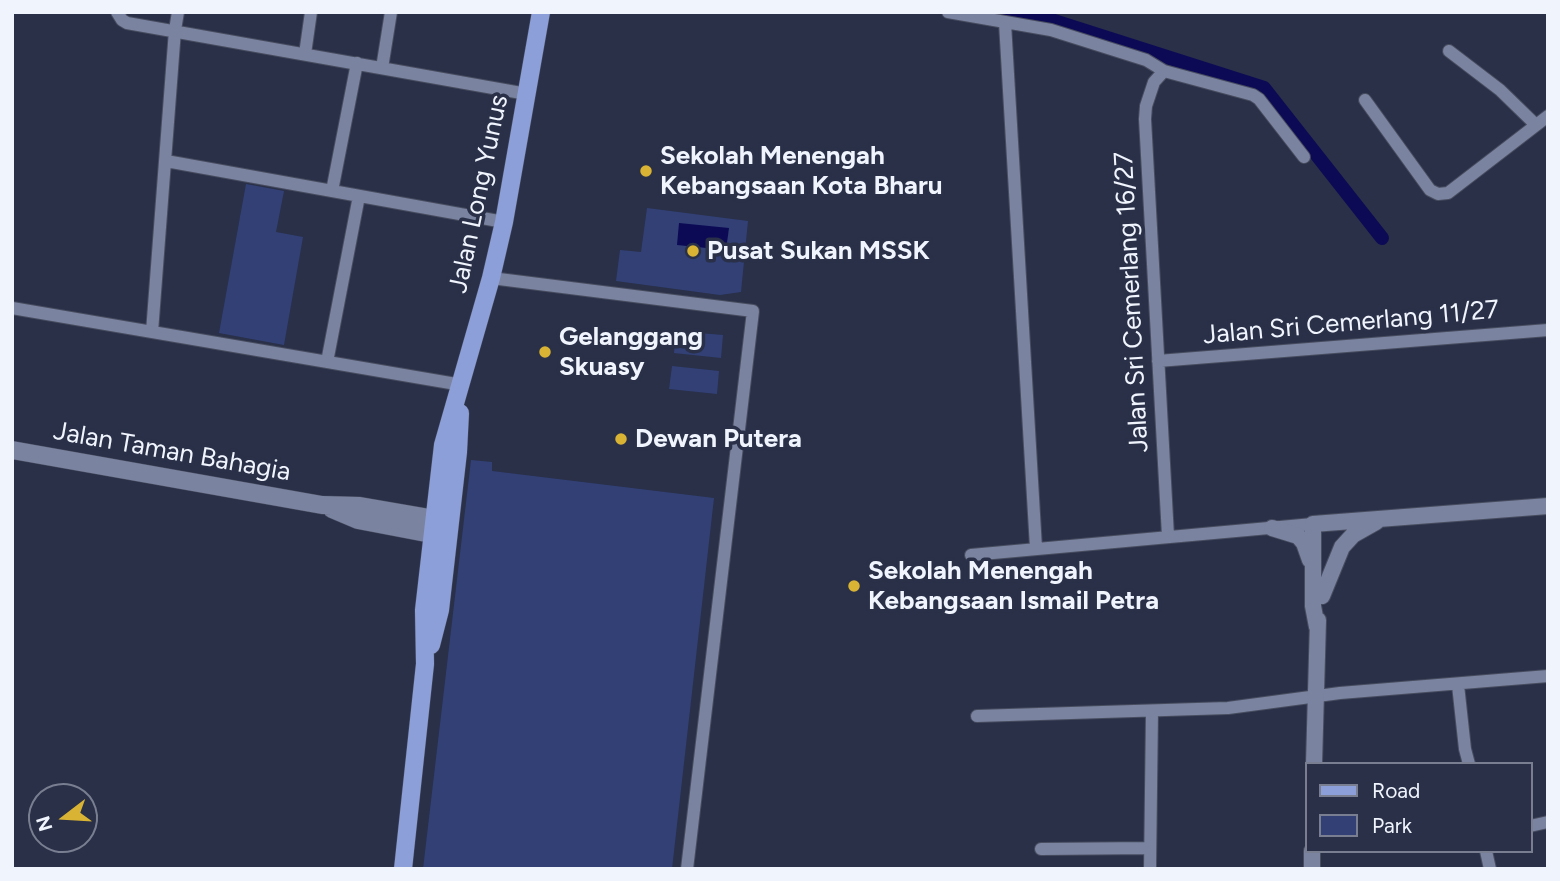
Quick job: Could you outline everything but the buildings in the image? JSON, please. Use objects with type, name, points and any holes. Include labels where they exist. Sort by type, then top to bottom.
[{"type":"main road","name":"Jalan Long Yunus","points":[[403,869],[425,664],[424,610],[458,452],[462,385],[504,222],[541,12]]},
{"type":"main road","name":"Jalan Taman Bahagia","points":[[12,450],[322,505],[358,520],[442,528]]},
{"type":"street","points":[[117,12],[127,23],[527,94]]},
{"type":"street","points":[[152,332],[178,12]]},
{"type":"street","points":[[304,54],[311,12]]},
{"type":"street","points":[[382,68],[391,12]]},
{"type":"street","points":[[948,12],[1060,32],[1146,60],[1164,71],[1253,95],[1304,157]]},
{"type":"street","points":[[1005,23],[1036,548]]},
{"type":"street","points":[[1449,51],[1500,90],[1536,125]]},
{"type":"street","points":[[332,191],[357,63]]},
{"type":"street","name":"Jalan Sri Cemerlang 16/27","points":[[1164,71],[1154,82],[1146,106],[1145,119],[1168,537]]},
{"type":"street","points":[[1365,100],[1430,190],[1438,194],[1448,193],[1548,116]]},
{"type":"street","points":[[166,162],[504,222]]},
{"type":"street","points":[[327,362],[359,196]]},
{"type":"street","points":[[491,278],[753,311],[687,869]]},
{"type":"street","points":[[12,309],[462,385]]},
{"type":"street","name":"Jalan Sri Cemerlang 11/27","points":[[1158,361],[1548,330]]},
{"type":"street","points":[[971,555],[1548,506]]},
{"type":"street","points":[[1322,596],[1342,547],[1353,535],[1385,519]]},
{"type":"street","points":[[1317,627],[1313,606],[1313,573],[1318,524]]},
{"type":"street","points":[[1314,762],[1317,627],[1322,596],[1318,524]]},
{"type":"street","points":[[1272,528],[1298,536],[1304,544],[1313,573]]},
{"type":"street","points":[[977,716],[1228,708],[1316,696],[1548,676]]},
{"type":"street","points":[[1458,685],[1468,762]]},
{"type":"street","points":[[1150,869],[1152,711]]},
{"type":"street","points":[[1041,849],[1150,848]]},
{"type":"green space","points":[[246,184],[284,191],[276,232],[303,237],[284,345],[219,333]]},
{"type":"green space","name":"Pusat Sukan MSSK","points":[[647,208],[748,221],[741,292],[720,295],[616,281],[620,250],[641,252]]},
{"type":"green space","points":[[676,331],[723,335],[721,358],[674,353]]},
{"type":"green space","points":[[672,366],[719,371],[717,394],[669,389]]},
{"type":"green space","points":[[471,460],[492,462],[492,471],[714,498],[672,869],[423,869]]},
{"type":"shaded area","points":[[679,223],[729,228],[726,250],[677,245]]},
{"type":"waterway","points":[[1000,12],[1054,21],[1264,88],[1382,238]]},
{"type":"place","name":"Sekolah Menengah Kebangsaan Kota Bharu","points":[[646,171]]},
{"type":"place","name":"Pusat Sukan MSSK","points":[[693,251]]},
{"type":"place","name":"Gelanggang Skuasy","points":[[545,352]]},
{"type":"place","name":"Dewan Putera","points":[[621,439]]},
{"type":"place","name":"Sekolah Menengah Kebangsaan Ismail Petra","points":[[854,586]]}]
